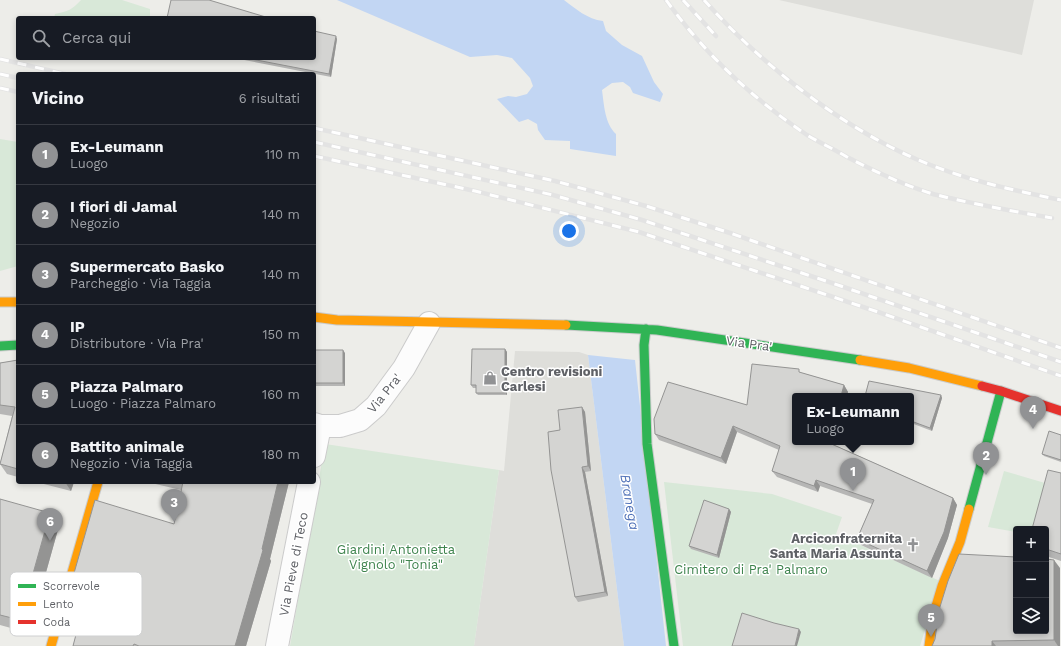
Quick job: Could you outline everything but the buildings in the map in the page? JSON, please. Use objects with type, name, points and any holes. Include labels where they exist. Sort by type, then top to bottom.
[{"type":"main road","name":"Via Pra'","points":[[316,317],[337,320],[578,325],[642,329],[909,368],[1001,390],[1061,410]]},
{"type":"main road","points":[[642,329],[644,345],[647,444],[674,646]]},
{"type":"main road","points":[[0,346],[16,345]]},
{"type":"main road","points":[[928,646],[933,616],[942,586],[960,542],[1001,390]]},
{"type":"main road","points":[[72,572],[97,484]]},
{"type":"main road","points":[[51,646],[54,636]]},
{"type":"street","name":"Via Pra'","points":[[317,425],[340,426],[360,420],[376,406],[404,368],[429,323]]},
{"type":"street","points":[[316,435],[317,425]]},
{"type":"street","name":"Via Pieve di Teco","points":[[277,646],[309,484]]},
{"type":"shaded area","points":[[779,0],[1034,0],[1022,55]]},
{"type":"shaded area","points":[[515,351],[579,352],[588,355],[624,646],[474,646],[499,470],[504,471]]},
{"type":"green space","points":[[81,0],[122,0],[150,9],[150,16],[54,16],[55,14],[70,10]]},
{"type":"green space","points":[[0,139],[16,142],[16,267],[0,271]]},
{"type":"green space","name":"Giardini Antonietta Vignolo \"Tonia\"","points":[[325,444],[499,470],[474,646],[290,646]]},
{"type":"green space","points":[[1004,471],[1045,483],[1034,526],[1013,526],[1013,531],[988,527]]},
{"type":"green space","name":"Cimitero di Pra' Palmaro","points":[[664,482],[772,494],[842,517],[836,534],[940,581],[920,646],[683,646]]},
{"type":"water","points":[[337,0],[564,0],[587,16],[603,21],[606,31],[622,45],[642,56],[654,82],[663,94],[660,102],[633,93],[630,87],[623,82],[612,83],[602,90],[607,120],[612,130],[616,134],[616,156],[570,149],[570,141],[545,140],[538,130],[537,124],[528,119],[519,122],[497,99],[527,94],[533,86],[530,78],[512,58],[497,55],[470,57]]},
{"type":"water","name":"Branega","points":[[588,355],[635,360],[666,646],[624,646]]},
{"type":"railway","points":[[666,0],[696,38],[730,74],[787,121],[812,138],[878,172],[933,194],[1052,218]]},
{"type":"railway","points":[[683,0],[716,36]]},
{"type":"railway","points":[[704,0],[726,24],[775,69],[829,110],[858,129],[887,145],[933,166],[1005,188],[1061,200]]},
{"type":"railway","points":[[0,59],[56,72]]},
{"type":"railway","points":[[0,74],[16,78]]},
{"type":"railway","points":[[0,88],[16,92]]},
{"type":"railway","points":[[316,128],[555,181],[646,206],[730,233],[1061,348]]},
{"type":"railway","points":[[316,142],[553,195],[642,220],[832,283],[1061,362]]},
{"type":"railway","points":[[316,156],[475,191],[639,232],[878,312],[1061,376]]},
{"type":"traffic: fast","points":[[566,325],[657,330],[860,360]]},
{"type":"traffic: fast","points":[[646,329],[644,345],[647,444],[674,646]]},
{"type":"traffic: fast","points":[[0,346],[16,345]]},
{"type":"traffic: fast","points":[[969,509],[1001,391]]},
{"type":"traffic: slow","points":[[0,302],[16,302]]},
{"type":"traffic: slow","points":[[316,317],[337,320],[566,325]]},
{"type":"traffic: slow","points":[[860,360],[909,368],[982,386]]},
{"type":"traffic: slow","points":[[72,572],[97,484]]},
{"type":"traffic: slow","points":[[929,646],[933,616],[942,586],[960,542],[969,509]]},
{"type":"traffic: slow","points":[[51,646],[54,636]]},
{"type":"traffic: jam","points":[[982,386],[1061,411]]},
{"type":"place","name":"Centro revisioni Carlesi","points":[[490,378]]},
{"type":"place","name":"IP","points":[[1033,429]]},
{"type":"place","name":"I fiori di Jamal","points":[[986,475]]},
{"type":"place","name":"Ex-Leumann","points":[[853,491]]},
{"type":"place","name":"Supermercato Basko","points":[[174,522]]},
{"type":"place","name":"Battito animale","points":[[50,541]]},
{"type":"place","name":"Arciconfraternita Santa Maria Assunta","points":[[913,545]]},
{"type":"place","name":"Piazza Palmaro","points":[[931,637]]}]
